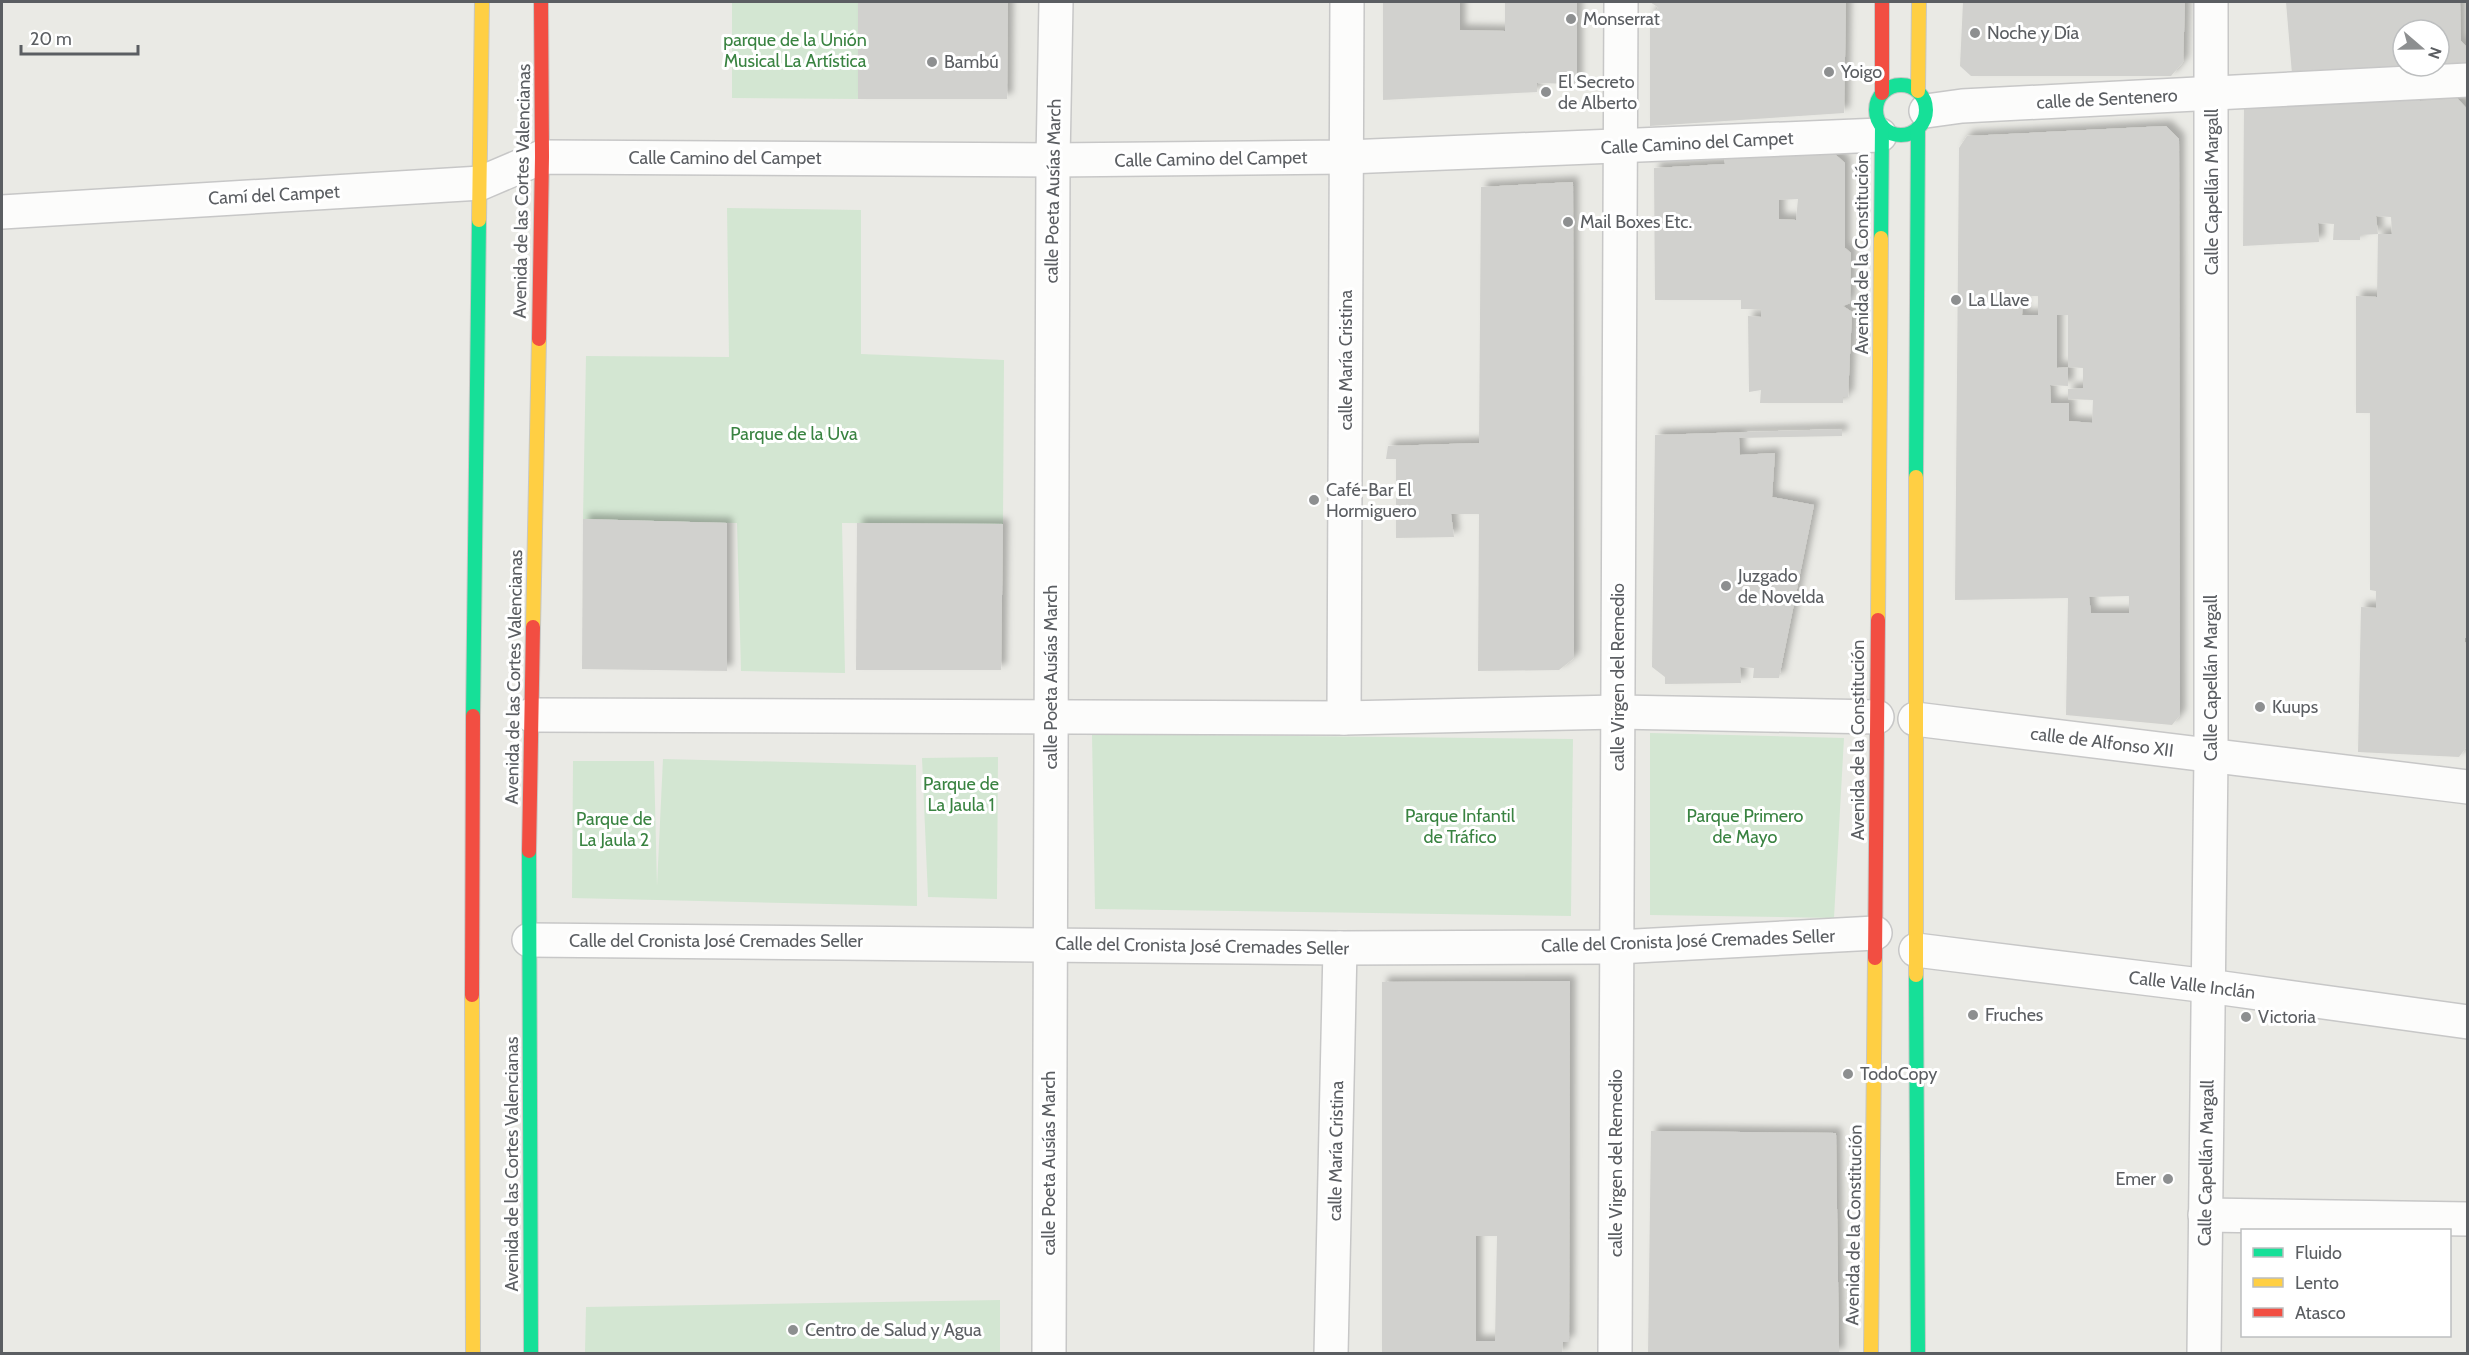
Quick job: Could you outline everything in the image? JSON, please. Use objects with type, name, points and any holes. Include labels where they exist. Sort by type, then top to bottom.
[{"type":"street","points":[[473,1353],[472,816],[482,2]]},
{"type":"street","name":"Avenida de las Cortes Valencianas","points":[[531,1353],[529,940],[542,157],[541,2]]},
{"type":"street","name":"calle Poeta Ausías March","points":[[1048,1353],[1053,160],[1056,2]]},
{"type":"street","name":"calle María Cristina","points":[[1344,718],[1347,2]]},
{"type":"street","name":"calle Virgen del Remedio","points":[[1615,1353],[1621,2]]},
{"type":"street","points":[[1881,2],[1882,93],[1876,110],[1881,130],[1903,135],[1921,110]]},
{"type":"street","points":[[1918,1353],[1915,719],[1921,110],[1919,2]]},
{"type":"street","name":"Calle Capellán Margall","points":[[2205,1353],[2211,755],[2211,2]]},
{"type":"street","name":"calle de Sentenero","points":[[1921,110],[2468,80]]},
{"type":"street","points":[[1882,93],[1899,84],[1921,110]]},
{"type":"street","name":"Calle Camino del Campet","points":[[542,157],[1053,160],[1347,158],[1621,146],[1881,130]]},
{"type":"street","name":"Avenida de la Constitución","points":[[1870,1353],[1881,130]]},
{"type":"street","name":"Camí del Campet","points":[[2,212],[481,183],[542,157]]},
{"type":"street","points":[[531,715],[1344,718],[1618,712],[1876,717]]},
{"type":"street","name":"calle de Alfonso XII","points":[[1915,719],[2468,787]]},
{"type":"street","name":"Calle del Cronista José Cremades Seller","points":[[529,940],[1340,948],[1617,947],[1875,933]]},
{"type":"street","name":"calle María Cristina","points":[[1331,1353],[1340,948]]},
{"type":"street","name":"Calle Valle Inclán","points":[[1916,950],[2208,986],[2468,1022]]},
{"type":"street","points":[[2205,1215],[2468,1219]]},
{"type":"green space","name":"parque de la Unión Musical La Artística","points":[[732,2],[858,2],[858,99],[732,98]]},
{"type":"green space","name":"Parque de la Uva","points":[[727,208],[861,210],[861,354],[1004,360],[1003,524],[842,523],[845,673],[741,671],[737,523],[583,519],[586,356],[729,357]]},
{"type":"green space","name":"Parque Primero de Mayo","points":[[1650,733],[1844,738],[1834,918],[1650,915]]},
{"type":"green space","name":"Parque Infantil de Tráfico","points":[[1092,734],[1573,739],[1571,916],[1095,909]]},
{"type":"green space","name":"Parque de La Jaula 1","points":[[998,757],[997,899],[928,897],[922,758]]},
{"type":"green space","name":"Parque de La Jaula 2","points":[[663,759],[916,765],[917,906],[572,898],[573,761],[654,761],[657,886]]},
{"type":"green space","name":"Centro de Salud y Agua","points":[[1000,1300],[1000,1353],[585,1353],[586,1307]]},
{"type":"building","points":[[858,2],[1008,2],[1007,99],[858,99]]},
{"type":"building","points":[[1383,2],[1460,2],[1460,30],[1505,31],[1505,2],[1577,2],[1577,84],[1537,83],[1537,92],[1383,100]]},
{"type":"building","points":[[1650,2],[1846,2],[1844,113],[1650,126],[1650,14],[1659,8]]},
{"type":"building","points":[[1963,2],[2185,2],[2183,62],[2171,76],[1971,76],[1960,66]]},
{"type":"building","points":[[2286,2],[2460,2],[2461,41],[2468,48],[2468,69],[2451,71],[2451,18],[2391,18],[2391,76],[2293,86]]},
{"type":"building","points":[[2416,96],[2420,101],[2457,98],[2468,110],[2466,298],[2468,300],[2468,638],[2465,638],[2465,642],[2468,646],[2468,745],[2459,757],[2358,752],[2361,607],[2376,608],[2376,591],[2370,590],[2370,413],[2356,413],[2356,296],[2377,297],[2378,234],[2360,235],[2360,240],[2333,240],[2334,224],[2318,223],[2319,242],[2243,246],[2244,104]],"holes":[[[2376,216],[2391,217],[2392,234],[2378,234]]]},
{"type":"building","points":[[2166,126],[2179,139],[2180,715],[2172,725],[2066,715],[2068,598],[1955,600],[1959,148],[1967,136]],"holes":[[[2023,296],[2038,296],[2038,315],[2022,315]],[[2057,315],[2068,315],[2068,367],[2057,368]],[[2068,367],[2083,368],[2083,388],[2068,389],[2068,399],[2093,400],[2092,423],[2069,421],[2069,403],[2051,403],[2050,385],[2068,386]],[[2129,596],[2129,613],[2091,613],[2089,597]]]},
{"type":"building","points":[[1829,149],[1845,163],[1845,248],[1851,253],[1850,303],[1843,306],[1852,312],[1848,397],[1843,397],[1843,403],[1760,403],[1761,390],[1749,392],[1748,316],[1761,317],[1761,309],[1741,309],[1741,300],[1655,300],[1654,168],[1725,164],[1724,154]],"holes":[[[1798,199],[1796,220],[1779,219],[1779,200]]]},
{"type":"building","points":[[1573,182],[1574,658],[1559,670],[1478,671],[1479,514],[1451,514],[1454,537],[1396,538],[1396,459],[1386,459],[1388,446],[1479,443],[1481,187]]},
{"type":"building","name":"Juzgado de Novelda","points":[[1842,429],[1842,436],[1739,438],[1740,455],[1775,453],[1772,497],[1814,505],[1779,678],[1753,678],[1754,668],[1740,667],[1741,683],[1665,684],[1665,677],[1652,667],[1655,435]]},
{"type":"building","points":[[583,519],[727,523],[727,671],[582,669]]},
{"type":"building","points":[[857,523],[1003,524],[1001,670],[856,670]]},
{"type":"building","points":[[1570,981],[1569,1342],[1563,1342],[1562,1354],[1382,1354],[1382,982]],"holes":[[[1476,1236],[1497,1236],[1495,1341],[1476,1341]]]},
{"type":"building","points":[[1651,1131],[1836,1133],[1839,1354],[1648,1354]]},
{"type":"traffic: fast","points":[[1896,85],[1906,85],[1919,92],[1926,105],[1926,110],[1926,115],[1919,128],[1906,135],[1896,135],[1887,131],[1880,124],[1876,115],[1876,105],[1880,96],[1887,89],[1896,85]]},
{"type":"traffic: fast","points":[[1881,238],[1882,126]]},
{"type":"traffic: fast","points":[[1916,477],[1918,128]]},
{"type":"traffic: fast","points":[[473,716],[479,220]]},
{"type":"traffic: fast","points":[[529,851],[531,1354]]},
{"type":"traffic: fast","points":[[1916,975],[1918,1354]]},
{"type":"traffic: slow","points":[[479,220],[482,2]]},
{"type":"traffic: slow","points":[[1918,91],[1919,2]]},
{"type":"traffic: slow","points":[[1878,620],[1881,238]]},
{"type":"traffic: slow","points":[[533,627],[539,339]]},
{"type":"traffic: slow","points":[[1916,477],[1916,975]]},
{"type":"traffic: slow","points":[[1871,1354],[1875,958]]},
{"type":"traffic: slow","points":[[472,995],[473,1354]]},
{"type":"traffic: jam","points":[[539,339],[542,157],[541,2]]},
{"type":"traffic: jam","points":[[1882,2],[1882,93]]},
{"type":"traffic: jam","points":[[1875,958],[1878,620]]},
{"type":"traffic: jam","points":[[529,851],[533,627]]},
{"type":"traffic: jam","points":[[472,995],[473,716]]},
{"type":"place","name":"Monserrat","points":[[1571,19]]},
{"type":"place","name":"Noche y Día","points":[[1975,33]]},
{"type":"place","name":"Bambú","points":[[932,62]]},
{"type":"place","name":"Yoigo","points":[[1829,72]]},
{"type":"place","name":"El Secreto de Alberto","points":[[1546,92]]},
{"type":"place","name":"Mail Boxes Etc.","points":[[1568,222]]},
{"type":"place","name":"La Llave","points":[[1956,300]]},
{"type":"place","name":"Café-Bar El Hormiguero","points":[[1314,500]]},
{"type":"place","name":"Juzgado de Novelda","points":[[1726,586]]},
{"type":"place","name":"Kuups","points":[[2260,707]]},
{"type":"place","name":"Fruches","points":[[1973,1015]]},
{"type":"place","name":"Victoria","points":[[2246,1017]]},
{"type":"place","name":"TodoCopy","points":[[1848,1074]]},
{"type":"place","name":"Emer","points":[[2168,1179]]},
{"type":"place","name":"Centro de Salud y Agua","points":[[793,1330]]}]
